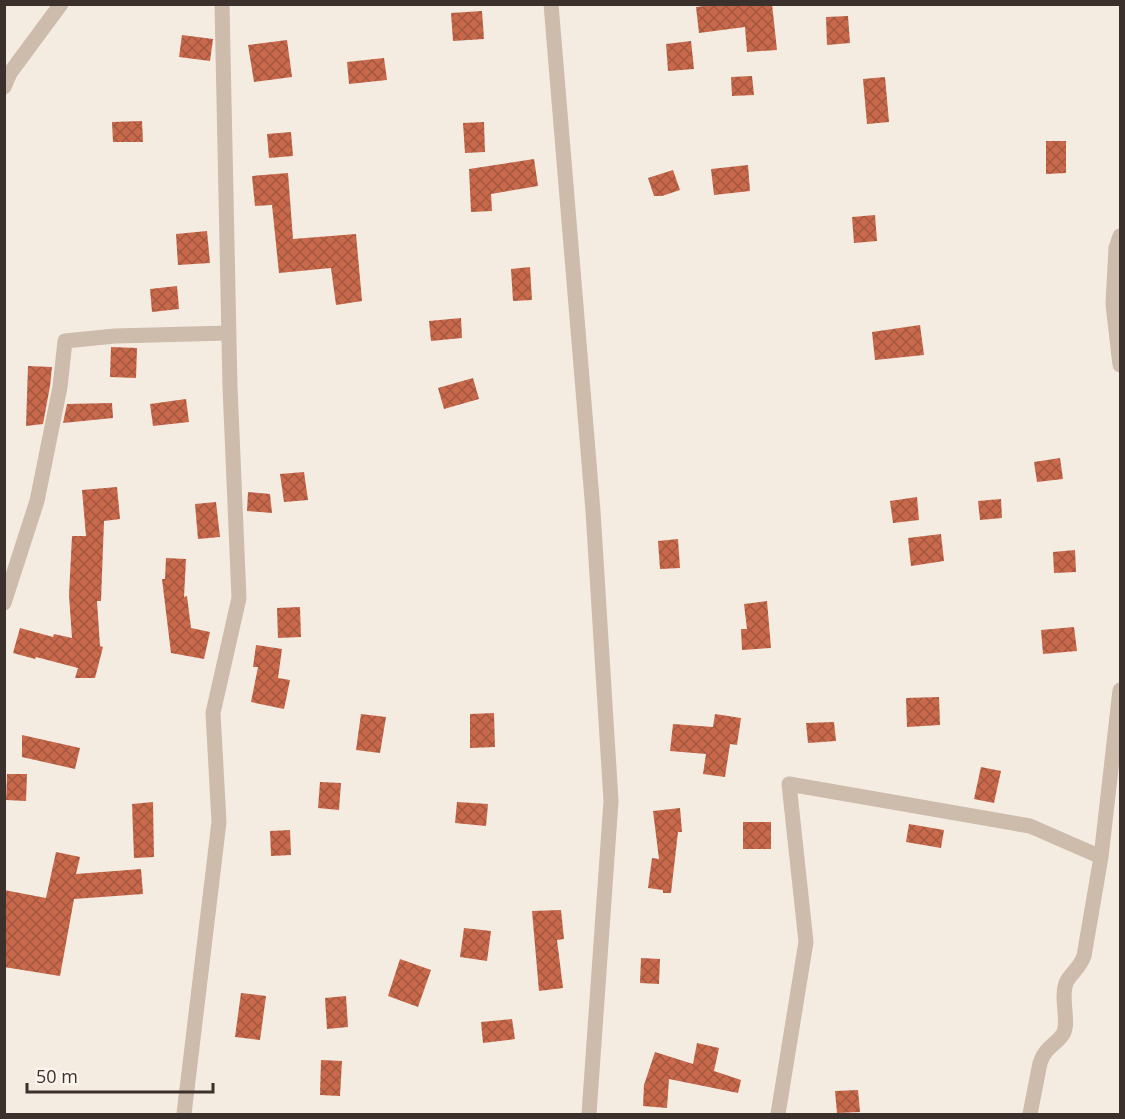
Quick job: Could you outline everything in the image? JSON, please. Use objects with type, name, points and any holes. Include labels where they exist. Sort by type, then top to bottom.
[{"type":"street","points":[[4,87],[10,73],[61,4]]},
{"type":"street","points":[[184,1114],[219,822],[213,713],[239,598],[229,333],[222,4]]},
{"type":"street","points":[[552,4],[592,511],[611,801],[589,1114]]},
{"type":"street","points":[[1120,236],[1116,248],[1113,304],[1120,365]]},
{"type":"street","points":[[4,603],[37,501],[60,387],[65,341],[115,336],[229,333]]},
{"type":"street","points":[[1030,1114],[1043,1055],[1063,1034],[1066,1025],[1064,1004],[1066,983],[1081,964],[1084,956],[1101,858],[1120,690]]},
{"type":"street","points":[[778,1114],[806,942],[789,784],[1030,826],[1101,858]]},
{"type":"building","points":[[721,4],[772,4],[777,50],[747,52],[745,27],[699,33],[696,7]]},
{"type":"building","points":[[482,11],[484,39],[453,41],[451,13]]},
{"type":"building","points":[[848,16],[850,43],[827,45],[826,17]]},
{"type":"building","points":[[182,35],[213,39],[210,61],[179,57]]},
{"type":"building","points":[[287,40],[292,77],[254,82],[248,45]]},
{"type":"building","points":[[691,41],[694,69],[668,71],[666,44]]},
{"type":"building","points":[[384,58],[387,80],[349,84],[347,62]]},
{"type":"building","points":[[752,76],[754,95],[732,96],[731,77]]},
{"type":"building","points":[[885,77],[889,122],[867,124],[863,79]]},
{"type":"building","points":[[142,121],[143,142],[113,142],[112,122]]},
{"type":"building","points":[[484,122],[485,152],[465,153],[463,123]]},
{"type":"building","points":[[291,132],[293,156],[269,158],[267,134]]},
{"type":"building","points":[[1046,141],[1066,141],[1066,173],[1046,174]]},
{"type":"building","points":[[534,159],[538,186],[491,194],[492,211],[471,212],[469,169]]},
{"type":"building","points":[[748,165],[750,191],[714,195],[711,169]]},
{"type":"building","points":[[673,170],[680,190],[654,196],[648,178]]},
{"type":"building","points":[[288,173],[293,239],[356,234],[362,301],[336,305],[331,268],[279,273],[272,205],[255,206],[252,176]]},
{"type":"building","points":[[875,215],[877,241],[854,243],[852,217]]},
{"type":"building","points":[[207,231],[210,263],[178,265],[176,234]]},
{"type":"building","points":[[530,267],[532,300],[513,301],[511,269]]},
{"type":"building","points":[[177,286],[179,309],[152,312],[150,289]]},
{"type":"building","points":[[461,318],[462,338],[431,341],[429,321]]},
{"type":"building","points":[[920,325],[924,355],[875,360],[872,332]]},
{"type":"building","points":[[111,347],[137,348],[136,378],[110,377]]},
{"type":"building","points":[[28,366],[52,367],[43,424],[26,426]]},
{"type":"building","points":[[473,378],[479,399],[444,409],[438,388]]},
{"type":"building","points":[[186,399],[189,422],[153,426],[150,404]]},
{"type":"building","points":[[112,403],[113,418],[63,423],[67,404]]},
{"type":"building","points":[[1060,458],[1063,479],[1037,482],[1034,462]]},
{"type":"building","points":[[304,472],[308,500],[284,502],[280,474]]},
{"type":"building","points":[[117,487],[120,519],[104,521],[101,601],[97,601],[100,646],[103,647],[95,678],[75,678],[78,668],[13,653],[20,628],[53,637],[54,634],[72,638],[69,595],[72,536],[86,536],[82,490]]},
{"type":"building","points":[[248,492],[270,494],[272,513],[247,511]]},
{"type":"building","points":[[917,497],[919,520],[893,523],[890,501]]},
{"type":"building","points":[[1001,499],[1002,518],[980,520],[978,501]]},
{"type":"building","points":[[216,502],[220,537],[198,539],[195,504]]},
{"type":"building","points":[[941,534],[944,561],[911,566],[908,538]]},
{"type":"building","points":[[678,539],[680,568],[660,569],[658,541]]},
{"type":"building","points":[[1075,550],[1076,572],[1054,573],[1053,552]]},
{"type":"building","points":[[166,558],[186,559],[184,597],[187,596],[191,628],[210,632],[204,659],[171,653],[162,579],[165,579]]},
{"type":"building","points":[[767,601],[771,648],[742,650],[741,629],[747,629],[744,604]]},
{"type":"building","points":[[300,607],[301,637],[278,638],[277,608]]},
{"type":"building","points":[[1074,627],[1077,651],[1043,654],[1041,630]]},
{"type":"building","points":[[256,645],[282,649],[278,678],[290,680],[284,709],[251,702],[258,667],[253,667]]},
{"type":"building","points":[[939,697],[940,725],[907,727],[906,698]]},
{"type":"building","points":[[494,713],[495,747],[470,748],[470,714]]},
{"type":"building","points":[[361,714],[386,717],[380,753],[356,750]]},
{"type":"building","points":[[715,714],[741,718],[737,745],[730,744],[725,777],[703,774],[706,754],[670,751],[673,724],[713,727]]},
{"type":"building","points":[[834,722],[836,741],[808,743],[806,723]]},
{"type":"building","points":[[22,735],[80,748],[75,769],[22,757]]},
{"type":"building","points":[[981,767],[1001,771],[994,803],[974,799]]},
{"type":"building","points":[[7,774],[27,774],[26,801],[6,800]]},
{"type":"building","points":[[320,782],[341,783],[339,810],[318,808]]},
{"type":"building","points":[[153,802],[154,857],[134,858],[132,804]]},
{"type":"building","points":[[457,802],[488,804],[486,826],[455,823]]},
{"type":"building","points":[[680,808],[682,832],[678,832],[671,893],[663,893],[663,890],[648,888],[652,858],[659,859],[653,811]]},
{"type":"building","points":[[743,822],[771,822],[771,849],[743,849]]},
{"type":"building","points":[[909,824],[944,830],[941,848],[906,842]]},
{"type":"building","points":[[290,830],[291,855],[271,856],[270,831]]},
{"type":"building","points":[[56,852],[80,857],[76,874],[141,869],[143,894],[74,899],[60,976],[4,967],[4,890],[46,898]]},
{"type":"building","points":[[561,910],[564,939],[557,940],[563,988],[539,991],[532,911]]},
{"type":"building","points":[[464,928],[491,931],[487,961],[460,957]]},
{"type":"building","points":[[641,958],[660,959],[659,984],[640,983]]},
{"type":"building","points":[[400,959],[431,970],[418,1007],[388,996]]},
{"type":"building","points":[[241,993],[266,996],[260,1040],[235,1037]]},
{"type":"building","points":[[346,996],[348,1027],[327,1029],[325,998]]},
{"type":"building","points":[[512,1019],[515,1039],[483,1043],[481,1022]]},
{"type":"building","points":[[697,1043],[719,1048],[714,1071],[741,1080],[738,1093],[669,1079],[667,1108],[643,1106],[644,1085],[655,1052],[693,1064]]},
{"type":"building","points":[[321,1060],[342,1061],[340,1096],[320,1095]]},
{"type":"building","points":[[858,1090],[860,1112],[837,1113],[835,1091]]}]
